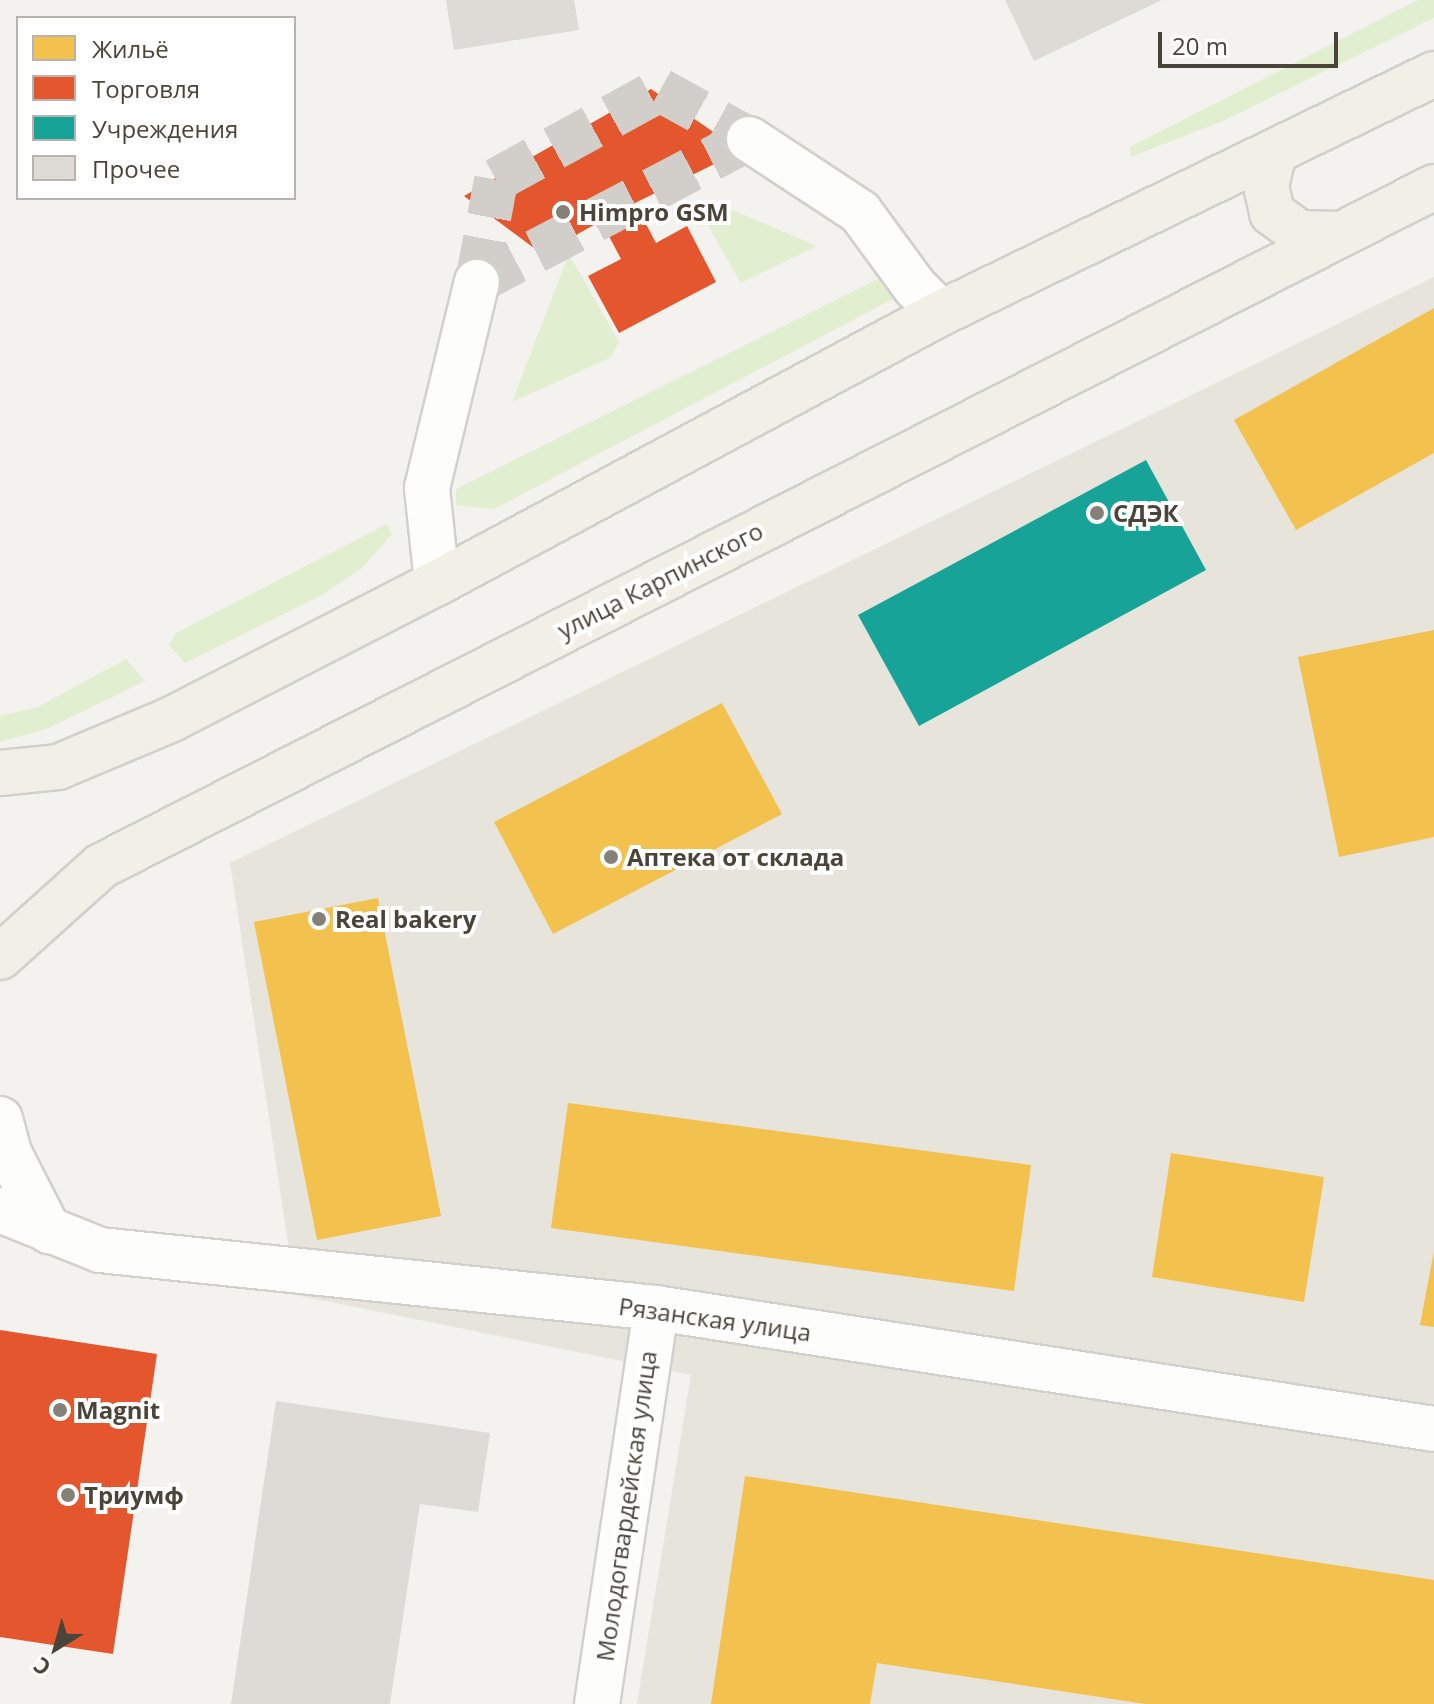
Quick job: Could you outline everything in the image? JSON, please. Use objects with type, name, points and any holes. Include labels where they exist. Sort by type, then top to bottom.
[{"type":"main road","points":[[0,773],[58,767],[172,719],[437,583],[941,313],[1434,74]]},
{"type":"main road","name":"улица Карпинского","points":[[1274,152],[1266,186],[1272,213],[1300,233],[1341,234]]},
{"type":"main road","name":"улица Карпинского","points":[[0,957],[101,866],[1434,187]]},
{"type":"street","points":[[749,139],[860,212],[915,287],[941,313]]},
{"type":"street","points":[[437,583],[427,488],[477,282]]},
{"type":"street","points":[[0,1119],[9,1153],[49,1231]]},
{"type":"street","name":"Рязанская улица","points":[[0,1210],[100,1250],[656,1308],[1434,1429]]},
{"type":"street","name":"Молодогвардейская улица","points":[[597,1704],[656,1308]]},
{"type":"shaded area","points":[[1434,277],[1434,1704],[637,1704],[691,1375],[296,1295],[230,863]]},
{"type":"green space","points":[[1418,0],[1434,0],[1434,18],[1225,120],[1131,157],[1130,147]]},
{"type":"green space","points":[[698,208],[735,211],[817,246],[741,283]]},
{"type":"green space","points":[[569,254],[619,342],[610,358],[512,402]]},
{"type":"green space","points":[[882,277],[899,287],[891,300],[494,509],[456,505],[456,489]]},
{"type":"green space","points":[[387,524],[392,534],[362,568],[322,595],[185,663],[169,645],[176,633]]},
{"type":"green space","points":[[126,659],[145,681],[49,728],[0,742],[0,716],[38,707]]},
{"type":"building: Жильё","points":[[1434,308],[1434,453],[1296,530],[1234,420]]},
{"type":"building: Жильё","points":[[1434,630],[1434,837],[1339,857],[1298,657]]},
{"type":"building: Жильё","points":[[722,703],[782,814],[553,934],[494,822]]},
{"type":"building: Жильё","points":[[378,898],[441,1216],[317,1240],[254,922]]},
{"type":"building: Жильё","points":[[568,1103],[1031,1165],[1014,1291],[551,1228]]},
{"type":"building: Жильё","points":[[1171,1153],[1324,1177],[1304,1302],[1152,1277]]},
{"type":"building: Жильё","points":[[1434,1251],[1434,1327],[1420,1325]]},
{"type":"building: Жильё","points":[[745,1476],[1434,1580],[1434,1704],[1145,1704],[877,1663],[870,1704],[711,1704]]},
{"type":"building: Торговля","name":"Himpro GSM","points":[[651,89],[741,151],[635,203],[656,243],[687,226],[716,282],[619,333],[588,276],[621,259],[601,221],[542,254],[464,196]]},
{"type":"building: Торговля","name":"Триумф","points":[[0,1330],[157,1354],[113,1654],[0,1637]]},
{"type":"building: Учреждения","points":[[1146,460],[1206,570],[919,726],[858,615]]},
{"type":"building: Прочее","points":[[446,0],[574,0],[579,30],[454,50]]},
{"type":"building: Прочее","points":[[1005,0],[1162,0],[1034,61]]},
{"type":"building: Прочее","points":[[276,1401],[490,1433],[478,1512],[420,1504],[390,1704],[231,1704]]},
{"type":"tunnel","points":[[477,282],[496,180],[660,90],[749,139]]},
{"type":"tunnel","points":[[477,282],[749,139]]},
{"type":"place","name":"Himpro GSM","points":[[563,212]]},
{"type":"place","name":"СДЭК","points":[[1097,513]]},
{"type":"place","name":"Аптека от склада","points":[[611,857]]},
{"type":"place","name":"Real bakery","points":[[319,919]]},
{"type":"place","name":"Magnit","points":[[60,1410]]},
{"type":"place","name":"Триумф","points":[[68,1495]]}]
